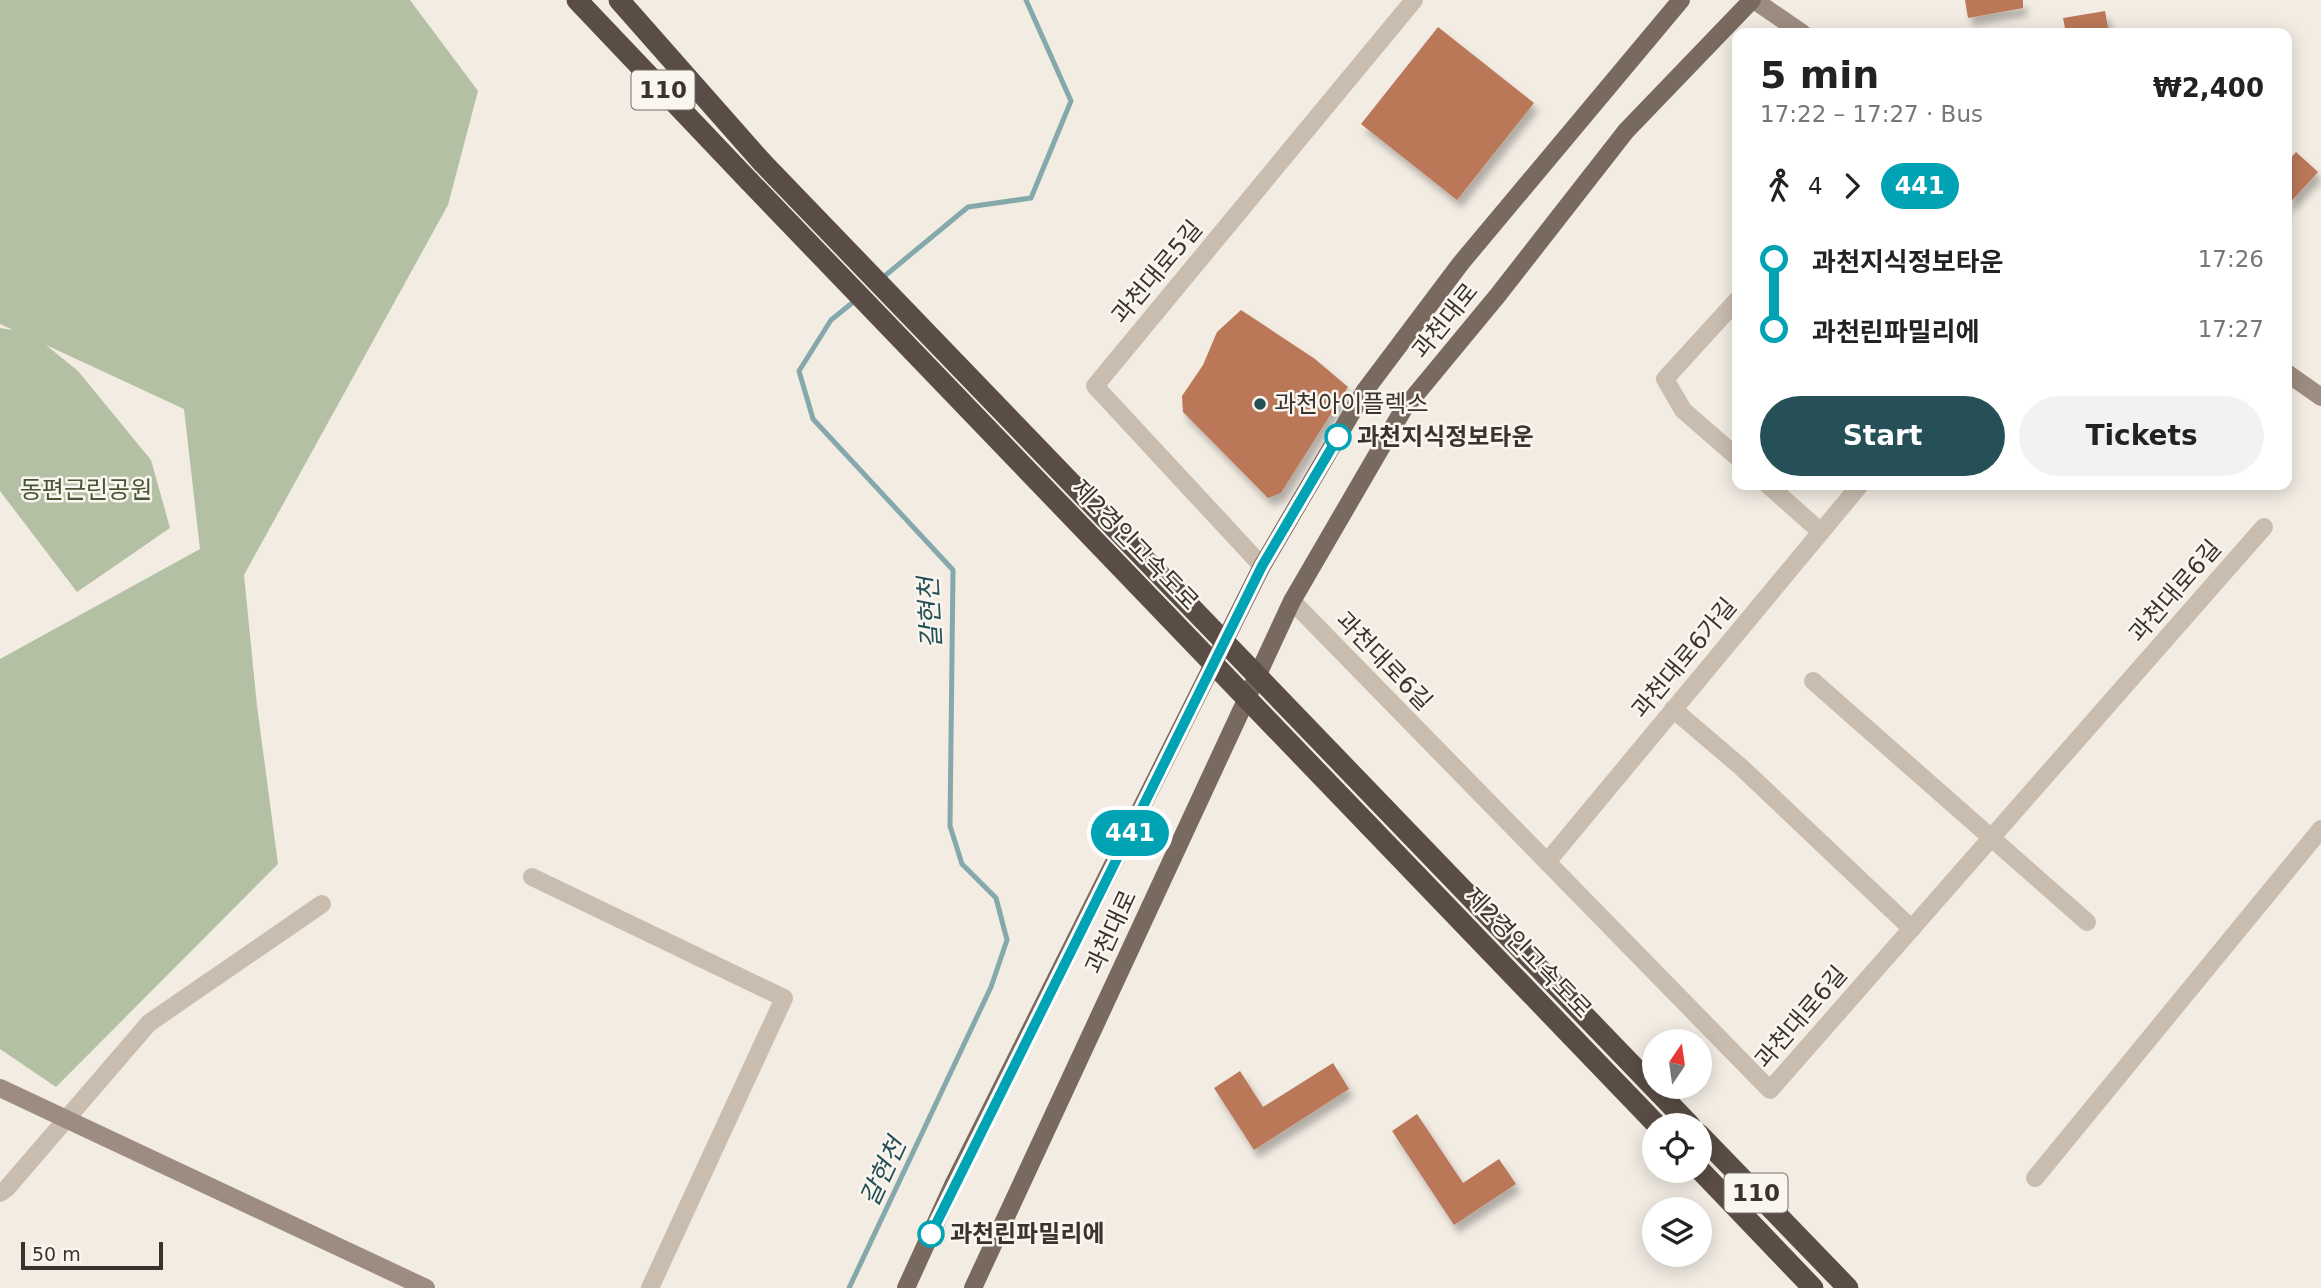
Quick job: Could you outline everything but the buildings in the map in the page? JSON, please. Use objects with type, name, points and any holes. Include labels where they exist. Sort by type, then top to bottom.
[{"type":"highway","name":"제2경인고속도로","points":[[577,0],[1645,1113]]},
{"type":"highway","name":"제2경인고속도로","points":[[619,0],[762,162],[1678,1113]]},
{"type":"highway","name":"110","points":[[1712,1147],[1848,1288]]},
{"type":"highway","name":"110","points":[[1712,1183],[1813,1288]]},
{"type":"main road","name":"과천대로","points":[[906,1288],[953,1185],[1262,566],[1364,392],[1461,262],[1681,0]]},
{"type":"main road","name":"과천대로","points":[[973,1288],[1292,601],[1403,410],[1498,295],[1626,131],[1753,0]]},
{"type":"street","name":"과천대로5길","points":[[1262,566],[1095,386],[1414,0]]},
{"type":"street","points":[[1753,0],[1795,28]]},
{"type":"street","points":[[1732,306],[1665,379],[1683,410],[1732,453]]},
{"type":"street","points":[[2292,377],[2321,397]]},
{"type":"street","points":[[1774,490],[1821,532]]},
{"type":"street","name":"과천대로6가길","points":[[1547,862],[1856,490]]},
{"type":"street","name":"과천대로6길","points":[[1292,601],[1770,1090],[2264,527]]},
{"type":"street","points":[[1813,681],[2087,922]]},
{"type":"street","points":[[1673,709],[1741,767],[1912,929]]},
{"type":"street","points":[[2035,1178],[2321,829]]},
{"type":"street","points":[[532,877],[784,998],[650,1288]]},
{"type":"street","points":[[0,1193],[149,1023],[322,904]]},
{"type":"street","points":[[0,1088],[426,1288]]},
{"type":"green space","name":"동편근린공원","points":[[0,0],[410,0],[478,91],[448,205],[244,575],[257,706],[278,864],[56,1087],[0,1049],[0,659],[200,549],[184,409],[46,345],[78,371],[151,460],[170,528],[77,592],[0,491],[0,328],[13,330],[0,324]]},
{"type":"waterway","name":"갈현천","points":[[881,279],[968,207],[1031,198],[1071,101],[1026,0]]},
{"type":"waterway","name":"갈현천","points":[[849,1288],[991,987],[1007,940],[996,898],[962,864],[950,826],[953,570],[813,419],[799,371],[831,320],[857,299]]},
{"type":"bus line","name":"441","points":[[931,1234],[1262,566],[1338,437]]},
{"type":"place","name":"과천아이플렉스","points":[[1260,404]]},
{"type":"place","name":"과천지식정보타운","points":[[1338,437]]},
{"type":"place","name":"과천린파밀리에","points":[[931,1234]]}]
